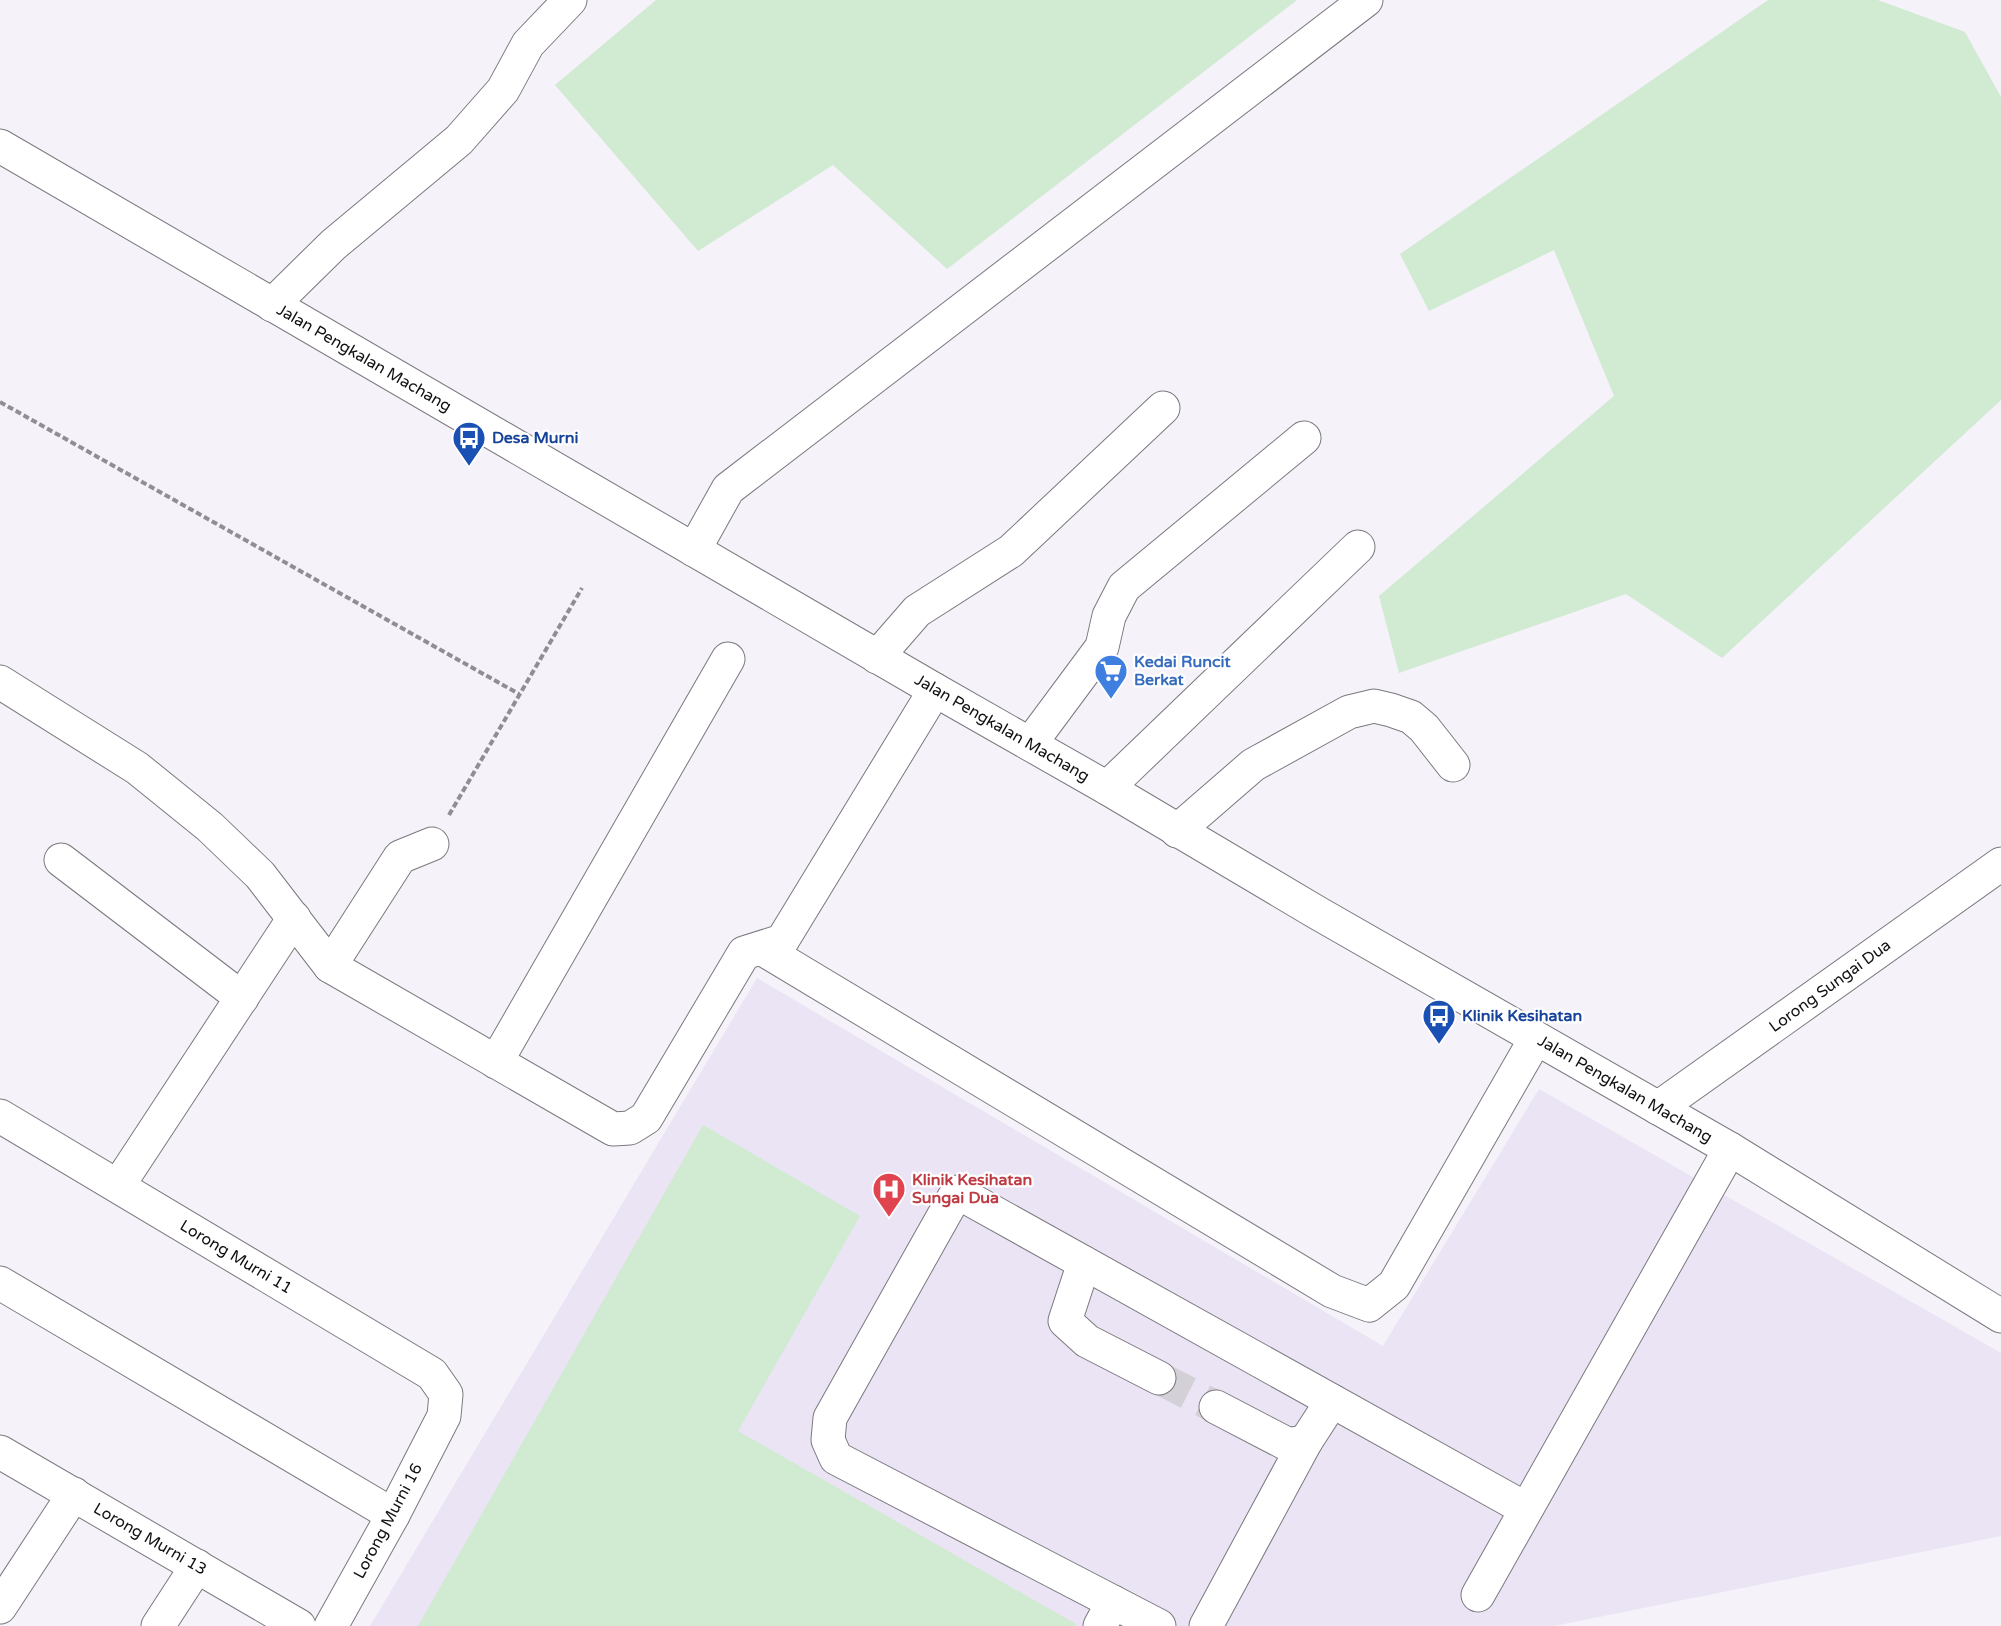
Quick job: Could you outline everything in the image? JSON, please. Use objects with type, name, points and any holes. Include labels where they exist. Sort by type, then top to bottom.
[{"type":"street","points":[[272,305],[333,245],[459,140],[503,90],[528,44],[570,0]]},
{"type":"street","points":[[694,550],[728,489],[1366,0]]},
{"type":"street","name":"Jalan Pengkalan Machang","points":[[0,146],[877,657],[1107,788],[1177,831],[1730,1149],[2001,1316]]},
{"type":"street","points":[[877,657],[917,611],[1011,551],[1163,408]]},
{"type":"street","points":[[1030,744],[1102,647],[1109,616],[1124,586],[1304,438]]},
{"type":"street","points":[[1107,788],[1358,548]]},
{"type":"street","points":[[496,1062],[728,659]]},
{"type":"street","points":[[0,682],[137,768],[210,827],[260,875],[330,966],[613,1129],[630,1128],[646,1118],[744,953],[782,941],[934,690]]},
{"type":"street","points":[[1177,831],[1253,765],[1349,712],[1374,706],[1411,717],[1424,728],[1453,765]]},
{"type":"street","points":[[330,966],[400,857],[432,844]]},
{"type":"street","points":[[61,860],[242,998]]},
{"type":"street","name":"Lorong Sungai Dua","points":[[1658,1108],[2001,864]]},
{"type":"street","points":[[118,1186],[294,918]]},
{"type":"street","points":[[761,948],[1332,1291],[1369,1305],[1394,1285],[1536,1038]]},
{"type":"street","name":"Lorong Murni 11","points":[[0,1116],[432,1374],[446,1394],[444,1416]]},
{"type":"street","points":[[1478,1595],[1730,1149]]},
{"type":"street","points":[[1159,1626],[1107,1614],[836,1458],[828,1440],[830,1418],[957,1192],[1526,1509]]},
{"type":"street","points":[[1084,1263],[1065,1321],[1086,1341],[1159,1378]]},
{"type":"street","points":[[0,1283],[393,1515]]},
{"type":"street","points":[[1206,1626],[1306,1441],[1332,1401]]},
{"type":"street","points":[[1216,1407],[1289,1445],[1306,1441]]},
{"type":"street","name":"Lorong Murni 16","points":[[331,1626],[393,1515],[444,1416]]},
{"type":"street","name":"Lorong Murni 13","points":[[0,1452],[299,1626]]},
{"type":"street","points":[[0,1607],[74,1494]]},
{"type":"street","points":[[158,1626],[197,1566]]},
{"type":"path","points":[[0,402],[519,694]]},
{"type":"path","points":[[432,844],[582,588]]},
{"type":"shaded area","name":"Klinik Kesihatan Sungai Dua","points":[[757,978],[1383,1346],[1539,1089],[2001,1353],[2001,1536],[1554,1626],[370,1626]]},
{"type":"green space","points":[[656,0],[1297,0],[947,269],[833,165],[698,251],[555,85]]},
{"type":"green space","points":[[1768,0],[1878,0],[1965,32],[2001,97],[2001,400],[1722,658],[1626,594],[1399,673],[1379,596],[1614,396],[1554,250],[1429,311],[1400,254]]},
{"type":"green space","points":[[703,1125],[860,1216],[738,1431],[1076,1624],[1075,1626],[418,1626]]},
{"type":"tunnel","points":[[1159,1378],[1216,1407]]},
{"type":"place","name":"Desa Murni","points":[[469,467]]},
{"type":"place","name":"Kedai Runcit Berkat","points":[[1111,700]]},
{"type":"place","name":"Klinik Kesihatan","points":[[1439,1045]]},
{"type":"place","name":"Klinik Kesihatan Sungai Dua","points":[[889,1218]]}]
